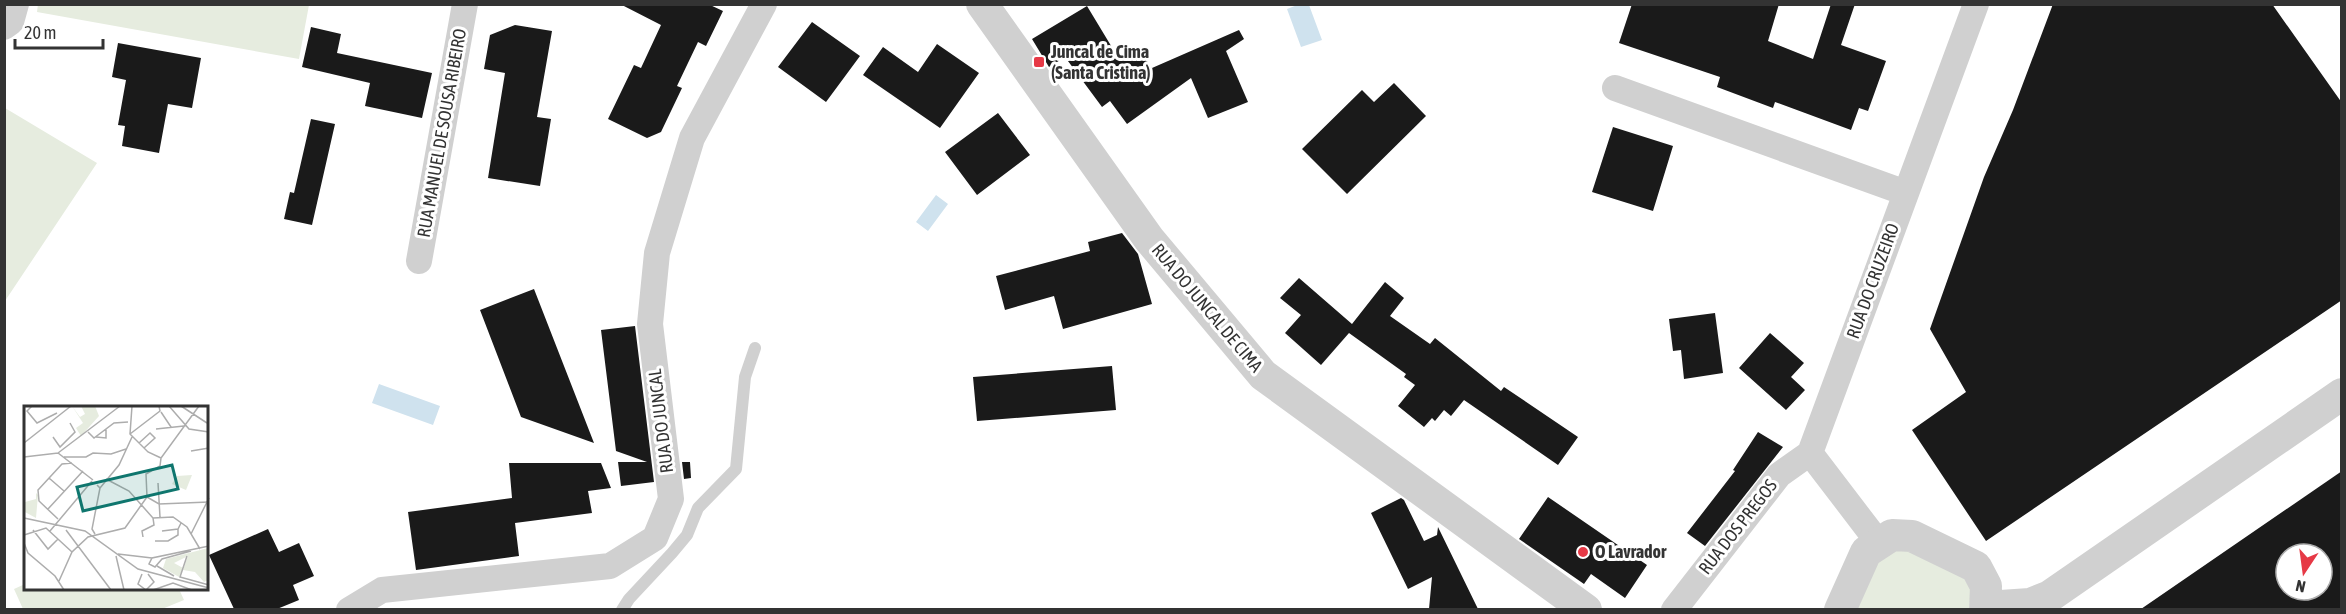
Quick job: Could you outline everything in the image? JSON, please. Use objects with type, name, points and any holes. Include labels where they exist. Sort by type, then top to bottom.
[{"type":"street","points":[[4,27],[11,22],[16,4]]},
{"type":"street","name":"RUA MANUEL DE SOUSA RIBEIRO","points":[[419,261],[465,4]]},
{"type":"street","name":"RUA DO JUNCAL","points":[[349,609],[382,590],[610,566],[655,538],[671,499],[650,324],[657,253],[692,138],[764,4]]},
{"type":"street","name":"RUA DO JUNCAL DE CIMA","points":[[982,4],[1149,239],[1263,375],[1586,609]]},
{"type":"street","name":"RUA DO CRUZEIRO","points":[[1810,453],[1976,4]]},
{"type":"street","points":[[1615,88],[1906,192]]},
{"type":"street","points":[[1840,609],[1866,552],[1878,542],[1892,535],[1912,536],[1976,567],[1986,586],[1986,608],[2030,604],[2050,596],[2342,394]]},
{"type":"street","points":[[1810,453],[1878,542]]},
{"type":"street","name":"RUA DOS PREGOS","points":[[1674,609],[1779,475],[1810,453]]},
{"type":"lane","points":[[622,609],[687,535],[698,508],[735,469],[746,377],[756,348]]},
{"type":"shaded area","points":[[38,4],[309,5],[299,59],[37,12]]},
{"type":"shaded area","points":[[5,108],[97,163],[5,301]]},
{"type":"shaded area","points":[[1895,550],[1908,551],[1964,578],[1971,590],[1969,609],[1857,610],[1878,562]]},
{"type":"shaded area","points":[[24,584],[24,590],[179,590],[184,600],[162,609],[23,609],[14,589]]},
{"type":"water","points":[[1300,4],[1309,5],[1322,40],[1301,47],[1287,9]]},
{"type":"water","points":[[936,195],[948,204],[928,231],[916,222]]},
{"type":"water","points":[[379,384],[440,406],[433,425],[372,403]]},
{"type":"building","points":[[620,4],[708,4],[723,11],[706,46],[698,42],[677,86],[682,88],[661,132],[647,138],[608,119],[634,65],[641,68],[661,25]]},
{"type":"building","points":[[1632,4],[1779,4],[1768,41],[1813,59],[1831,4],[1855,4],[1841,45],[1886,61],[1868,111],[1859,108],[1851,130],[1775,102],[1773,108],[1717,87],[1720,77],[1619,43]]},
{"type":"building","points":[[2053,4],[2272,4],[2342,103],[2342,300],[1986,541],[1912,430],[1966,392],[1930,329],[1984,177],[2013,110]]},
{"type":"building","points":[[1087,6],[1119,59],[1136,46],[1152,68],[1239,30],[1244,39],[1226,51],[1248,102],[1208,118],[1191,78],[1127,124],[1110,101],[1102,107],[1065,57],[1049,67],[1032,39]]},
{"type":"building","points":[[812,22],[860,56],[826,102],[778,67]]},
{"type":"building","points":[[515,25],[552,31],[537,117],[551,119],[540,186],[488,178],[505,73],[484,69],[490,35]]},
{"type":"building","points":[[311,27],[341,34],[337,53],[432,73],[422,118],[365,106],[370,83],[302,67]]},
{"type":"building","points":[[118,43],[201,58],[192,108],[168,104],[159,153],[122,146],[125,126],[118,125],[126,80],[112,77]]},
{"type":"building","points":[[937,44],[979,73],[940,128],[863,75],[883,47],[918,72]]},
{"type":"building","points":[[1394,83],[1426,116],[1347,194],[1302,149],[1362,90],[1374,102]]},
{"type":"building","points":[[998,113],[1030,155],[977,195],[945,152]]},
{"type":"building","points":[[311,119],[335,124],[312,225],[284,219],[290,192],[294,193]]},
{"type":"building","points":[[1613,127],[1673,146],[1653,211],[1592,192]]},
{"type":"building","points":[[1122,233],[1138,254],[1152,304],[1063,329],[1054,296],[1005,310],[996,276],[1090,251],[1088,242]]},
{"type":"building","points":[[1299,278],[1352,324],[1385,282],[1404,298],[1390,316],[1430,344],[1435,338],[1501,391],[1504,387],[1578,437],[1558,465],[1464,400],[1451,416],[1444,410],[1435,421],[1432,418],[1424,427],[1398,406],[1415,385],[1404,377],[1406,374],[1349,333],[1321,365],[1285,333],[1301,315],[1280,298]]},
{"type":"building","points":[[534,289],[594,443],[521,417],[480,310]]},
{"type":"building","points":[[1715,313],[1723,373],[1684,379],[1681,350],[1673,351],[1669,319]]},
{"type":"building","points":[[635,326],[654,482],[621,486],[618,462],[647,462],[616,451],[601,330]]},
{"type":"building","points":[[1770,333],[1804,363],[1791,377],[1805,390],[1786,410],[1739,368]]},
{"type":"building","points":[[1112,366],[1116,410],[977,421],[973,377]]},
{"type":"building","points":[[1758,432],[1783,447],[1705,546],[1687,533],[1735,471],[1733,470]]},
{"type":"building","points":[[682,462],[690,462],[691,478],[684,479]]},
{"type":"building","points":[[509,463],[601,463],[611,488],[588,491],[592,513],[515,523],[519,556],[416,570],[408,512],[512,498]]},
{"type":"building","points":[[2342,471],[2342,609],[2141,609]]},
{"type":"building","name":"O Lavrador","points":[[1548,497],[1647,565],[1625,598],[1591,574],[1584,584],[1519,539]]},
{"type":"building","points":[[1401,498],[1424,541],[1437,535],[1438,527],[1478,609],[1429,609],[1432,577],[1408,589],[1371,513]]},
{"type":"building","points":[[268,529],[279,552],[299,543],[314,576],[293,585],[299,600],[277,609],[234,609],[209,555]]},
{"type":"place","name":"Juncal de Cima (Santa Cristina)","points":[[1039,62]]},
{"type":"place","name":"O Lavrador","points":[[1583,552]]}]
